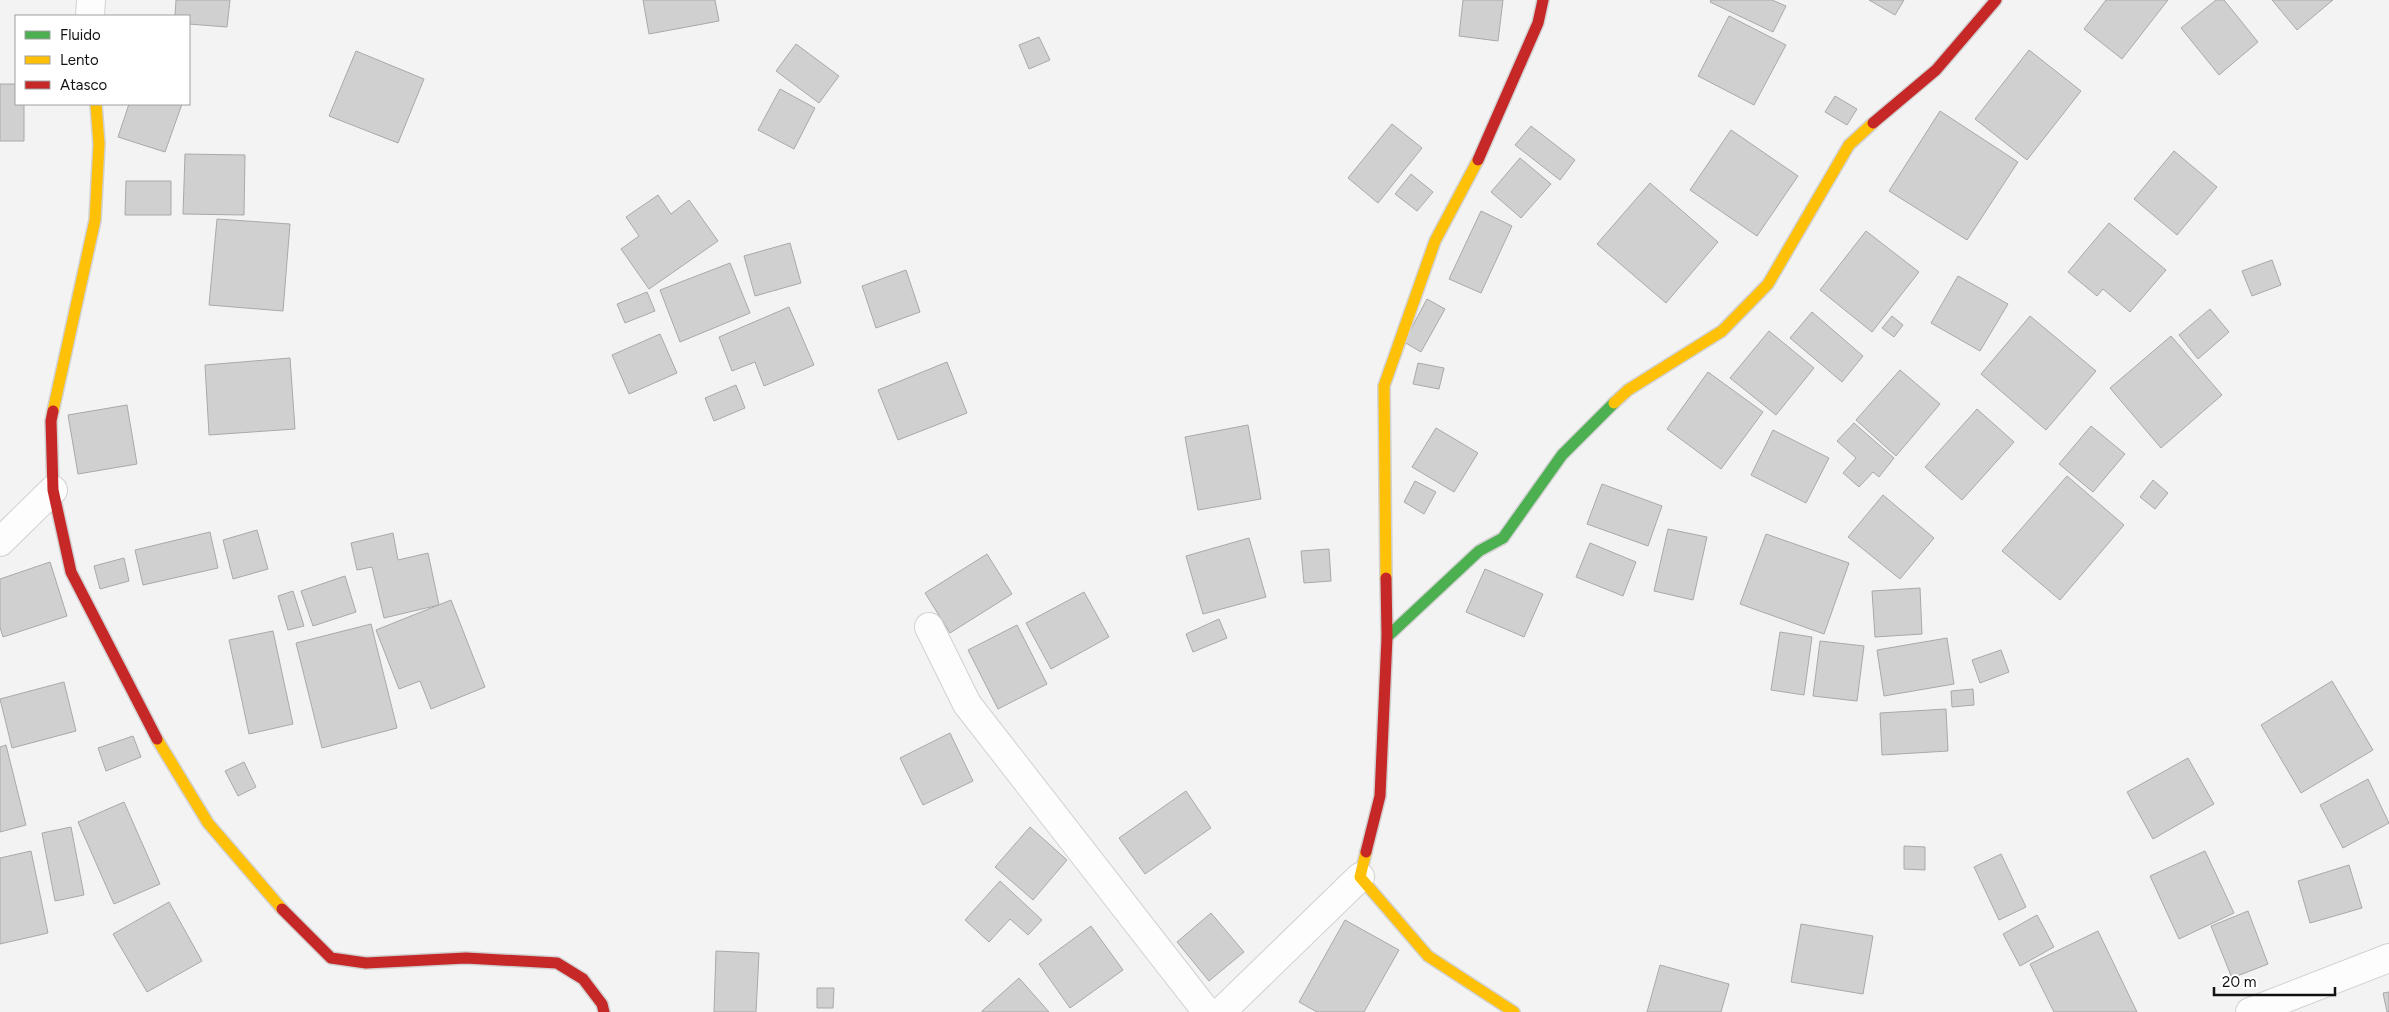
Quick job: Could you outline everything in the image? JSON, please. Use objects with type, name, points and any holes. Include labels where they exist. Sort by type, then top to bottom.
[{"type":"street","points":[[90,15],[91,0]]},
{"type":"street","points":[[1221,1012],[1360,877],[1380,796],[1387,637],[1384,386],[1435,241],[1486,146],[1538,23],[1543,0]]},
{"type":"street","points":[[1387,637],[1479,551],[1503,538],[1562,455],[1628,390],[1722,331],[1768,284],[1849,145],[1888,108],[1936,70],[1996,0]]},
{"type":"street","points":[[96,105],[99,144],[95,220],[51,421],[53,490],[71,572],[166,757],[208,824],[276,903],[331,958],[366,963],[466,958],[557,963],[583,979],[602,1004],[604,1012]]},
{"type":"street","points":[[0,542],[53,490]]},
{"type":"street","points":[[929,627],[967,704],[1207,1012]]},
{"type":"street","points":[[1360,877],[1428,956],[1514,1012]]},
{"type":"street","points":[[2250,1012],[2389,958]]},
{"type":"building","points":[[176,0],[230,0],[227,27],[190,24],[190,15],[175,15]]},
{"type":"building","points":[[643,0],[715,0],[719,21],[649,34]]},
{"type":"building","points":[[1463,0],[1503,0],[1498,41],[1459,36]]},
{"type":"building","points":[[1711,0],[1772,0],[1786,6],[1773,32],[1710,2]]},
{"type":"building","points":[[1869,0],[1904,0],[1895,15]]},
{"type":"building","points":[[2106,0],[2168,0],[2122,59],[2084,29]]},
{"type":"building","points":[[2216,0],[2224,0],[2258,42],[2219,75],[2181,28]]},
{"type":"building","points":[[2272,0],[2333,0],[2297,30]]},
{"type":"building","points":[[1729,16],[1786,45],[1754,105],[1698,76]]},
{"type":"building","points":[[1039,37],[1050,60],[1029,69],[1019,45]]},
{"type":"building","points":[[796,44],[839,76],[819,103],[776,71]]},
{"type":"building","points":[[2029,50],[2081,91],[2027,160],[1975,119]]},
{"type":"building","points":[[356,51],[424,79],[398,143],[329,116]]},
{"type":"building","points":[[0,84],[15,84],[15,105],[24,105],[24,141],[0,141]]},
{"type":"building","points":[[780,89],[815,108],[794,149],[758,130]]},
{"type":"building","points":[[1835,96],[1857,109],[1847,125],[1825,112]]},
{"type":"building","points":[[129,105],[182,105],[165,152],[118,137]]},
{"type":"building","points":[[1940,111],[2018,162],[1967,240],[1889,191]]},
{"type":"building","points":[[1392,124],[1422,148],[1378,203],[1348,178]]},
{"type":"building","points":[[1531,126],[1575,160],[1560,180],[1515,145]]},
{"type":"building","points":[[1731,130],[1798,176],[1757,236],[1690,190]]},
{"type":"building","points":[[2174,151],[2217,187],[2177,235],[2134,199]]},
{"type":"building","points":[[185,154],[245,155],[244,215],[183,214]]},
{"type":"building","points":[[1520,158],[1551,184],[1521,218],[1491,192]]},
{"type":"building","points":[[1411,174],[1433,192],[1417,211],[1395,194]]},
{"type":"building","points":[[126,181],[171,181],[171,215],[125,215]]},
{"type":"building","points":[[1650,183],[1718,242],[1666,303],[1597,244]]},
{"type":"building","points":[[658,195],[671,214],[689,200],[718,241],[649,289],[621,249],[639,236],[626,217]]},
{"type":"building","points":[[1481,211],[1512,226],[1481,293],[1449,279]]},
{"type":"building","points":[[217,219],[290,224],[283,311],[209,305]]},
{"type":"building","points":[[2109,223],[2166,270],[2130,312],[2103,289],[2097,296],[2068,272]]},
{"type":"building","points":[[1866,231],[1919,272],[1872,332],[1820,290]]},
{"type":"building","points":[[790,243],[801,283],[755,296],[744,256]]},
{"type":"building","points":[[2272,260],[2281,285],[2252,296],[2242,271]]},
{"type":"building","points":[[730,263],[750,313],[680,342],[660,290]]},
{"type":"building","points":[[906,270],[920,312],[876,328],[862,286]]},
{"type":"building","points":[[1958,276],[2008,304],[1980,351],[1931,323]]},
{"type":"building","points":[[647,292],[655,311],[625,323],[617,304]]},
{"type":"building","points":[[1427,299],[1445,309],[1421,352],[1404,342]]},
{"type":"building","points":[[789,307],[814,365],[764,386],[755,362],[732,371],[719,337]]},
{"type":"building","points":[[2210,309],[2229,332],[2198,359],[2179,335]]},
{"type":"building","points":[[1812,312],[1863,356],[1842,382],[1790,338]]},
{"type":"building","points":[[1892,316],[1903,325],[1894,337],[1882,328]]},
{"type":"building","points":[[2030,316],[2096,371],[2046,430],[1981,374]]},
{"type":"building","points":[[1769,331],[1814,368],[1776,415],[1730,378]]},
{"type":"building","points":[[660,334],[677,373],[629,394],[612,355]]},
{"type":"building","points":[[2171,336],[2222,395],[2161,448],[2110,388]]},
{"type":"building","points":[[290,358],[295,429],[209,435],[205,365]]},
{"type":"building","points":[[947,362],[967,413],[898,440],[878,390]]},
{"type":"building","points":[[1418,363],[1444,368],[1439,389],[1413,384]]},
{"type":"building","points":[[1900,370],[1940,404],[1896,456],[1856,420]]},
{"type":"building","points":[[1708,372],[1763,412],[1721,469],[1667,429]]},
{"type":"building","points":[[736,385],[745,408],[714,421],[705,398]]},
{"type":"building","points":[[127,405],[137,464],[78,474],[68,415]]},
{"type":"building","points":[[1977,409],[2014,442],[1962,500],[1925,467]]},
{"type":"building","points":[[1854,423],[1894,458],[1879,477],[1873,472],[1859,487],[1843,473],[1856,458],[1837,441]]},
{"type":"building","points":[[1248,425],[1261,499],[1198,510],[1185,437]]},
{"type":"building","points":[[2091,426],[2125,454],[2093,492],[2059,464]]},
{"type":"building","points":[[1436,428],[1478,453],[1454,492],[1412,467]]},
{"type":"building","points":[[1773,430],[1829,458],[1806,503],[1751,475]]},
{"type":"building","points":[[2067,476],[2124,525],[2060,600],[2002,551]]},
{"type":"building","points":[[2153,480],[2168,493],[2155,509],[2140,497]]},
{"type":"building","points":[[1415,481],[1436,492],[1424,514],[1404,502]]},
{"type":"building","points":[[1602,484],[1662,506],[1648,546],[1587,524]]},
{"type":"building","points":[[1883,495],[1934,538],[1900,579],[1848,537]]},
{"type":"building","points":[[1668,529],[1707,537],[1693,600],[1654,591]]},
{"type":"building","points":[[257,530],[268,569],[233,579],[223,540]]},
{"type":"building","points":[[210,532],[218,568],[143,585],[135,550]]},
{"type":"building","points":[[393,533],[398,560],[428,553],[439,605],[384,618],[372,567],[357,570],[351,543]]},
{"type":"building","points":[[1766,534],[1849,563],[1824,634],[1740,604]]},
{"type":"building","points":[[1249,538],[1266,597],[1203,614],[1186,556]]},
{"type":"building","points":[[1590,543],[1636,562],[1623,596],[1576,577]]},
{"type":"building","points":[[1329,549],[1331,581],[1304,583],[1301,551]]},
{"type":"building","points":[[987,554],[1012,594],[950,633],[925,593]]},
{"type":"building","points":[[124,558],[129,581],[100,589],[94,566]]},
{"type":"building","points":[[50,562],[67,616],[3,637],[0,627],[0,579]]},
{"type":"building","points":[[1485,569],[1543,594],[1524,637],[1466,612]]},
{"type":"building","points":[[345,576],[356,612],[313,626],[301,591]]},
{"type":"building","points":[[1920,588],[1922,634],[1875,637],[1872,591]]},
{"type":"building","points":[[293,591],[304,626],[288,630],[278,596]]},
{"type":"building","points":[[1084,592],[1109,637],[1051,669],[1026,623]]},
{"type":"building","points":[[451,600],[485,687],[431,709],[420,681],[399,689],[376,630]]},
{"type":"building","points":[[1219,619],[1227,638],[1193,652],[1186,634]]},
{"type":"building","points":[[371,624],[397,728],[322,748],[296,643]]},
{"type":"building","points":[[1017,625],[1047,684],[998,709],[968,650]]},
{"type":"building","points":[[273,631],[293,724],[249,734],[229,640]]},
{"type":"building","points":[[1780,632],[1812,637],[1804,695],[1771,690]]},
{"type":"building","points":[[1947,638],[1954,684],[1884,696],[1877,650]]},
{"type":"building","points":[[1820,641],[1864,646],[1857,701],[1813,696]]},
{"type":"building","points":[[2001,650],[2009,672],[1980,683],[1972,660]]},
{"type":"building","points":[[2332,681],[2373,750],[2301,793],[2261,725]]},
{"type":"building","points":[[64,682],[76,731],[12,748],[0,699]]},
{"type":"building","points":[[1973,689],[1974,705],[1952,707],[1951,691]]},
{"type":"building","points":[[1946,709],[1948,751],[1882,755],[1880,713]]},
{"type":"building","points":[[950,733],[973,781],[923,805],[900,758]]},
{"type":"building","points":[[133,736],[141,757],[106,771],[98,748]]},
{"type":"building","points":[[6,745],[26,825],[0,832],[0,747]]},
{"type":"building","points":[[2188,758],[2214,804],[2153,839],[2127,792]]},
{"type":"building","points":[[244,762],[256,787],[238,796],[225,771]]},
{"type":"building","points":[[2368,779],[2389,823],[2343,848],[2320,805]]},
{"type":"building","points":[[1186,791],[1211,828],[1145,874],[1119,838]]},
{"type":"building","points":[[124,802],[160,884],[114,904],[78,822]]},
{"type":"building","points":[[71,827],[84,895],[55,901],[42,833]]},
{"type":"building","points":[[1030,827],[1067,860],[1033,900],[995,867]]},
{"type":"building","points":[[1904,846],[1925,847],[1925,870],[1904,869]]},
{"type":"building","points":[[31,851],[48,933],[0,944],[0,858]]},
{"type":"building","points":[[2205,851],[2234,913],[2179,939],[2150,876]]},
{"type":"building","points":[[2001,854],[2026,907],[1999,920],[1974,867]]},
{"type":"building","points":[[2349,865],[2362,908],[2310,923],[2298,881]]},
{"type":"building","points":[[1000,881],[1042,920],[1028,935],[1010,919],[989,942],[965,920]]},
{"type":"building","points":[[169,902],[202,961],[147,992],[113,934]]},
{"type":"building","points":[[2248,911],[2268,964],[2232,978],[2211,926]]},
{"type":"building","points":[[1211,913],[1244,952],[1209,981],[1177,942]]},
{"type":"building","points":[[2037,915],[2054,947],[2020,966],[2003,934]]},
{"type":"building","points":[[1345,920],[1399,950],[1364,1012],[1317,1012],[1299,1002]]},
{"type":"building","points":[[1801,924],[1873,936],[1863,994],[1791,982]]},
{"type":"building","points":[[1091,926],[1123,970],[1070,1008],[1039,964]]},
{"type":"building","points":[[2098,931],[2137,1012],[2054,1012],[2030,964]]},
{"type":"building","points":[[716,951],[759,953],[756,1012],[714,1012]]},
{"type":"building","points":[[1660,965],[1729,984],[1721,1012],[1647,1012]]},
{"type":"building","points":[[1019,978],[1049,1012],[982,1012],[982,1011]]},
{"type":"building","points":[[817,988],[834,988],[833,1008],[817,1008]]},
{"type":"building","points":[[2389,992],[2389,1012],[2387,1012],[2383,993]]},
{"type":"traffic: fast","points":[[1387,637],[1479,551],[1503,538],[1562,455],[1614,403]]},
{"type":"traffic: slow","points":[[53,411],[95,220],[99,144],[96,105]]},
{"type":"traffic: slow","points":[[1614,403],[1628,390],[1722,331],[1768,284],[1849,145],[1873,123]]},
{"type":"traffic: slow","points":[[1386,578],[1384,386],[1435,241],[1478,160]]},
{"type":"traffic: slow","points":[[157,739],[208,823],[282,909]]},
{"type":"traffic: slow","points":[[1366,852],[1360,877],[1428,956],[1514,1012]]},
{"type":"traffic: jam","points":[[1478,160],[1538,23],[1543,0]]},
{"type":"traffic: jam","points":[[1873,123],[1936,70],[1996,0]]},
{"type":"traffic: jam","points":[[53,411],[51,421],[53,490],[71,572],[157,739]]},
{"type":"traffic: jam","points":[[1366,852],[1380,796],[1387,637],[1386,578]]},
{"type":"traffic: jam","points":[[282,909],[331,958],[366,963],[466,958],[557,963],[583,979],[602,1004],[604,1012]]}]
